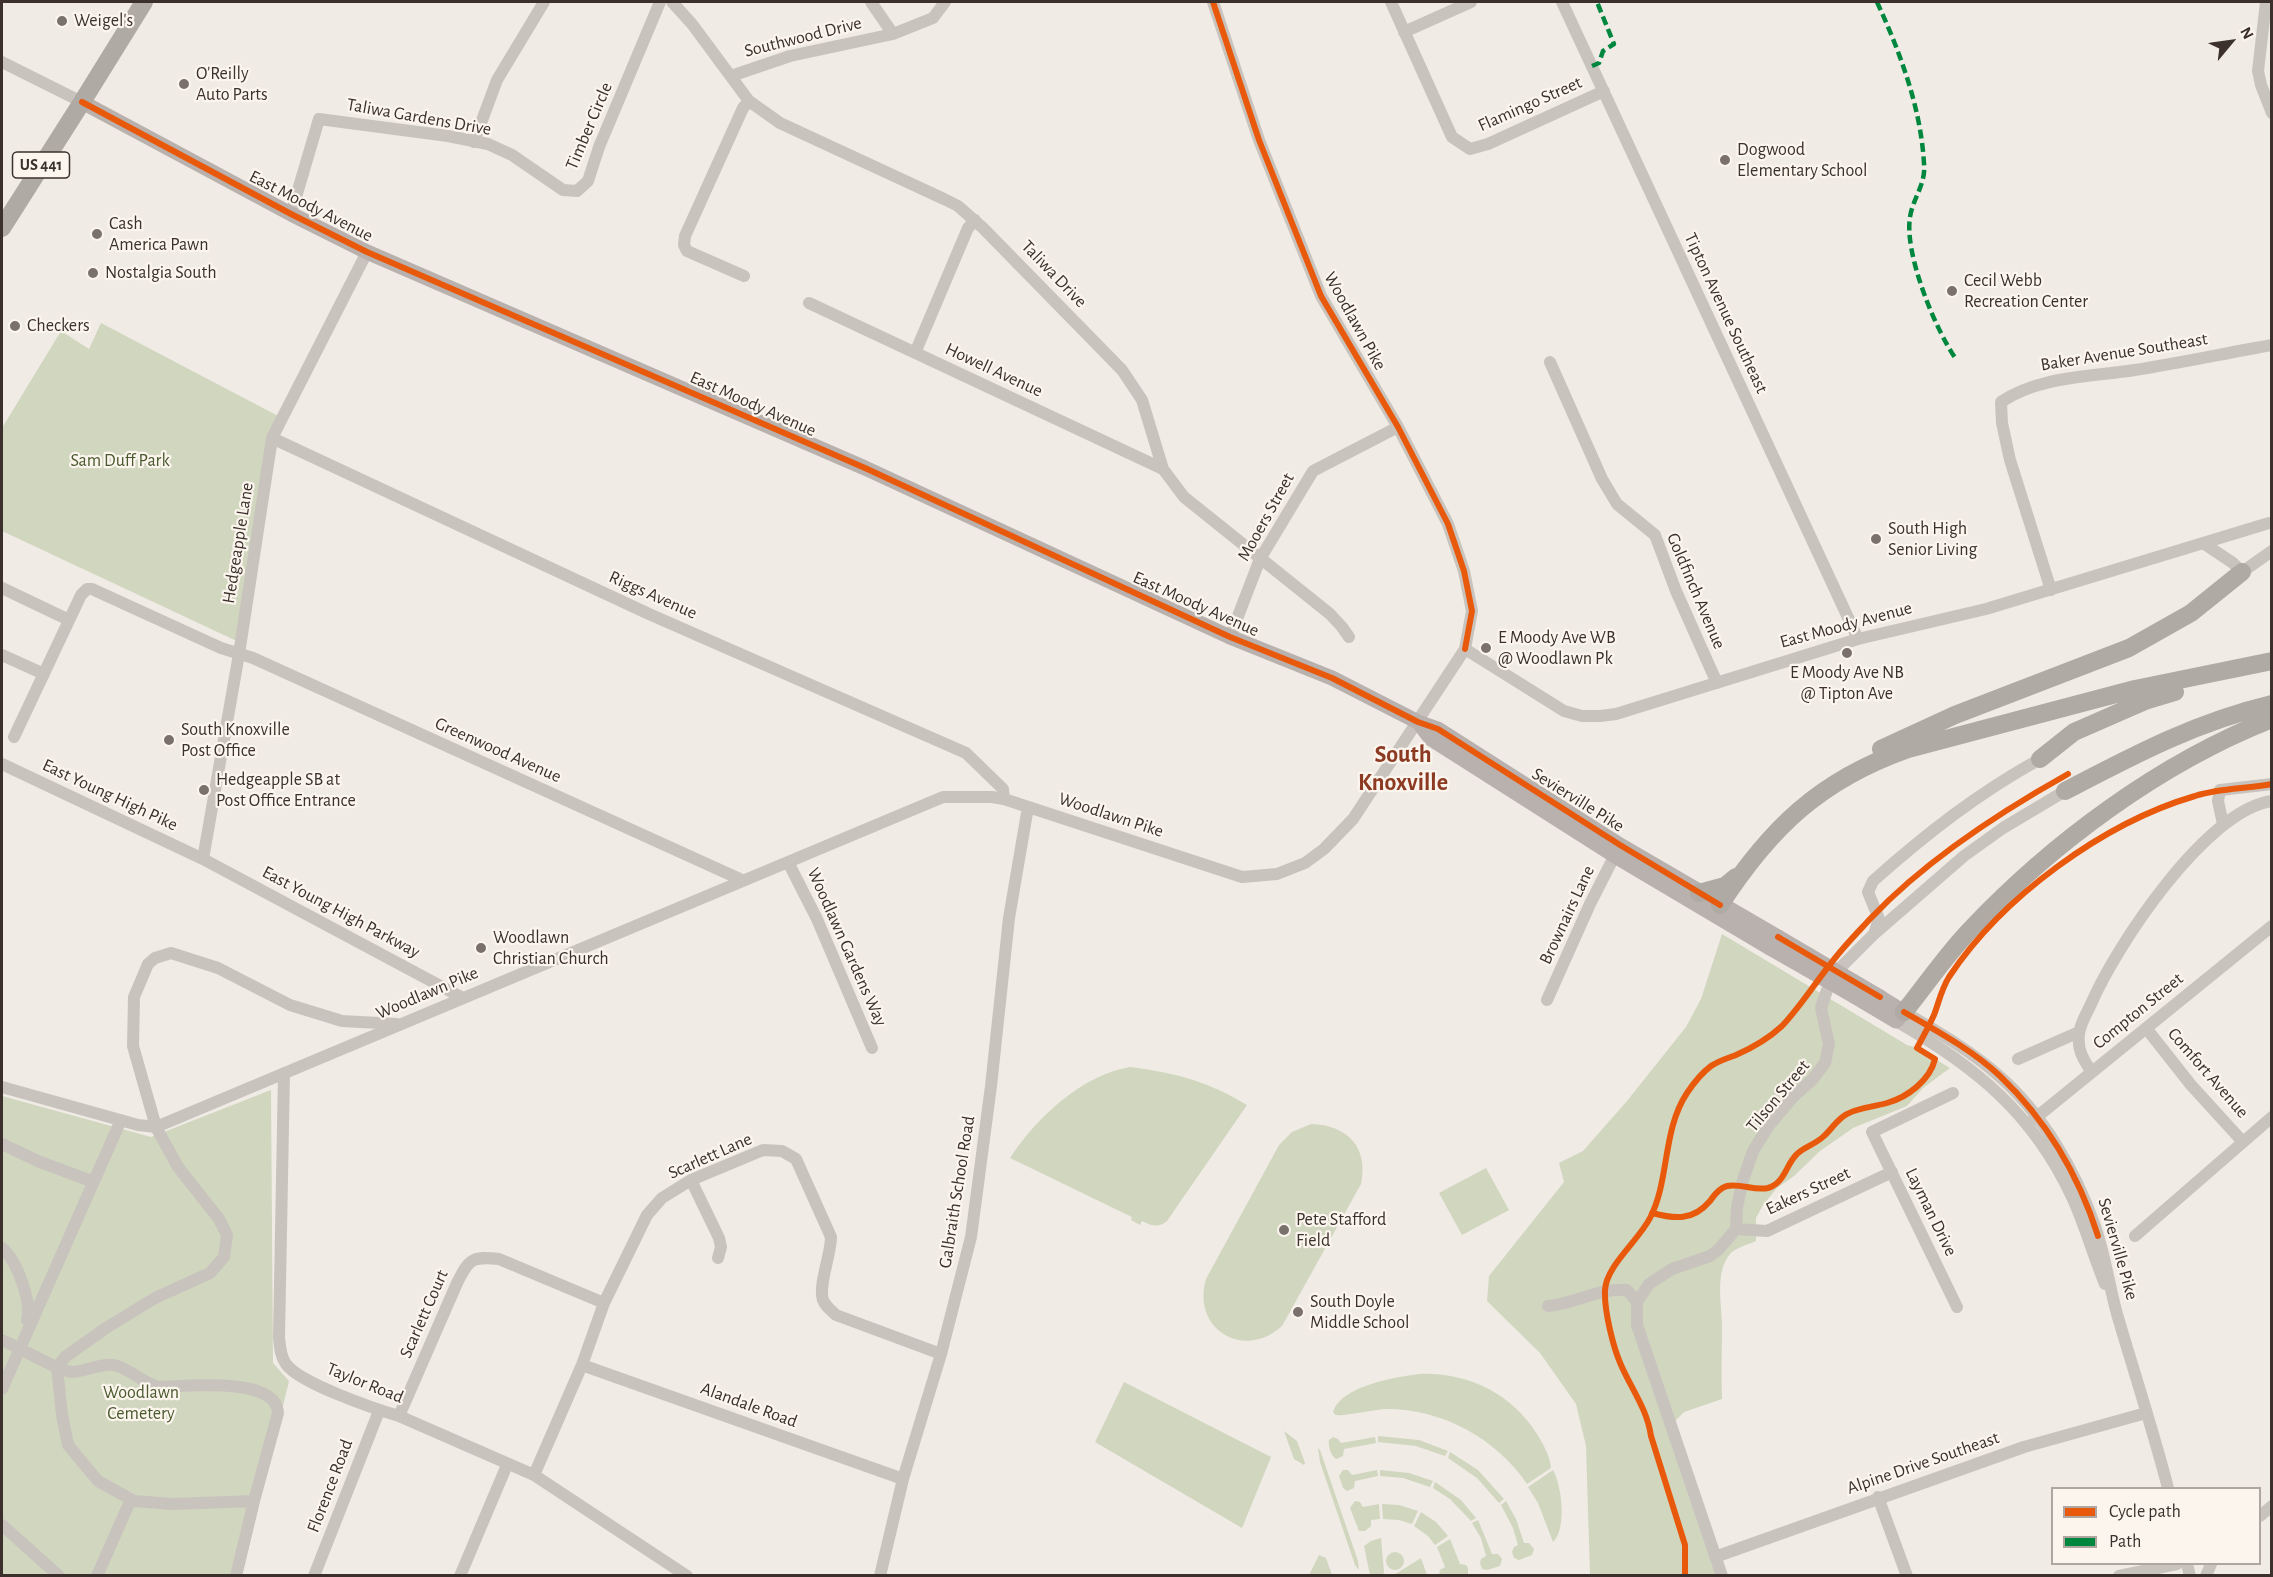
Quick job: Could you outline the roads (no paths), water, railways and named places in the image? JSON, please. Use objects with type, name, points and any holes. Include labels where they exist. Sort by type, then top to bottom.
[{"type":"highway","name":"US 441","points":[[2,228],[144,2]]},
{"type":"highway","points":[[1699,893],[1731,882],[1787,821],[1857,763],[1907,736],[1955,715],[2129,648],[2154,636],[2191,613],[2242,573]]},
{"type":"highway","points":[[1836,781],[1878,760],[1908,749],[2135,689],[2271,663]]},
{"type":"highway","points":[[2040,759],[2074,732],[2130,707],[2271,663]]},
{"type":"highway","points":[[2065,791],[2181,732],[2214,719],[2271,704]]},
{"type":"highway","points":[[1900,1016],[1968,932],[1989,910],[2091,822],[2163,774],[2211,747],[2271,719]]},
{"type":"highway","points":[[1718,910],[1748,865]]},
{"type":"main road","name":"East Moody Avenue","points":[[82,102],[367,252],[865,468],[1230,637],[1332,678],[1418,722]]},
{"type":"main road","name":"Sevierville Pike","points":[[1418,722],[1438,729],[1617,851],[1774,943],[1854,996],[1900,1016]]},
{"type":"main road","name":"Sevierville Pike","points":[[1617,851],[1699,893],[1718,910]]},
{"type":"main road","name":"Sevierville Pike","points":[[1774,943],[1880,997],[1900,1016]]},
{"type":"street","points":[[474,142],[497,80],[544,2]]},
{"type":"street","name":"Timber Circle","points":[[512,155],[563,190],[577,191],[588,181],[599,147],[660,2]]},
{"type":"street","name":"Taliwa Drive","points":[[672,2],[692,24],[749,101],[780,123],[944,199],[975,220],[1122,370],[1142,400],[1163,469],[1184,497],[1330,614],[1348,637]]},
{"type":"street","points":[[871,2],[893,34]]},
{"type":"street","name":"Southwood Drive","points":[[730,76],[790,56],[893,34],[933,18],[945,2]]},
{"type":"street","name":"Woodlawn Pike","points":[[156,1127],[943,797],[1004,799],[1242,877],[1277,874],[1305,863],[1324,849],[1353,819],[1465,649],[1472,611],[1464,571],[1448,524],[1398,427],[1321,296],[1259,140],[1213,2]]},
{"type":"street","points":[[1391,2],[1404,32],[1471,2]]},
{"type":"street","name":"Tipton Avenue Southeast","points":[[1562,2],[1858,639]]},
{"type":"street","points":[[2266,2],[2258,71],[2271,112]]},
{"type":"street","name":"Flamingo Street","points":[[1404,32],[1452,137],[1470,149],[1488,144],[1604,91]]},
{"type":"street","points":[[2,62],[82,102]]},
{"type":"street","points":[[744,276],[687,251],[684,245],[743,108],[749,101]]},
{"type":"street","name":"Taliwa Gardens Drive","points":[[291,214],[319,119],[448,136],[488,144],[512,155]]},
{"type":"street","points":[[915,353],[968,228],[975,220]]},
{"type":"street","name":"Hedgeapple Lane","points":[[202,859],[239,654],[272,438],[367,252]]},
{"type":"street","name":"Howell Avenue","points":[[809,303],[1163,469]]},
{"type":"street","name":"Baker Avenue Southeast","points":[[2051,590],[2010,460],[2002,423],[2001,402],[2015,393],[2038,384],[2136,370],[2271,345]]},
{"type":"street","name":"Goldfinch Avenue","points":[[1550,362],[1602,479],[1617,504],[1655,535],[1676,591],[1717,683]]},
{"type":"street","name":"Mooers Street","points":[[1230,637],[1260,560],[1313,471],[1398,427]]},
{"type":"street","name":"Riggs Avenue","points":[[272,438],[649,614],[966,753],[1003,789],[1004,799]]},
{"type":"street","name":"East Moody Avenue","points":[[1465,649],[1554,706],[1582,716],[1616,714],[1858,639],[1986,609],[2269,524]]},
{"type":"street","points":[[2203,543],[2233,563],[2242,573],[2271,551]]},
{"type":"street","points":[[2,588],[69,620],[14,736]]},
{"type":"street","name":"Greenwood Avenue","points":[[69,620],[81,595],[87,589],[92,589],[221,648],[253,658],[742,880]]},
{"type":"street","points":[[2,655],[44,674]]},
{"type":"street","points":[[1873,935],[1879,923],[1878,912],[1868,896],[1868,889],[1873,881],[1934,828],[1997,784],[2040,759]]},
{"type":"street","name":"East Young High Pike","points":[[2,764],[202,859]]},
{"type":"street","points":[[2223,824],[2218,801],[2220,790],[2271,784]]},
{"type":"street","name":"Tilson Street","points":[[1736,1229],[1739,1197],[1753,1151],[1770,1124],[1825,1063],[1829,1044],[1821,1008],[1827,990],[1841,967],[1873,935],[1964,856],[2003,828],[2065,791]]},
{"type":"street","points":[[2091,1071],[2082,1058],[2079,1032],[2097,990],[2132,929],[2167,882],[2223,824],[2245,809],[2271,801]]},
{"type":"street","name":"Galbraith School Road","points":[[880,1575],[903,1479],[941,1354],[971,1237],[1009,918],[1028,807]]},
{"type":"street","name":"Brownairs Lane","points":[[1547,1000],[1590,904],[1617,851]]},
{"type":"street","name":"East Young High Parkway","points":[[202,859],[462,998]]},
{"type":"street","name":"Woodlawn Gardens Way","points":[[788,862],[817,919],[872,1048]]},
{"type":"street","points":[[1878,912],[1885,914],[1899,912]]},
{"type":"street","name":"Compton Street","points":[[2027,1124],[2271,926]]},
{"type":"street","points":[[254,1501],[172,1504],[131,1499],[98,1481],[68,1444],[57,1367],[65,1357],[155,1298],[210,1273],[224,1257],[227,1235],[219,1219],[178,1167],[156,1127],[133,1046],[134,997],[148,964],[155,958],[171,953],[218,968],[290,1005],[342,1021],[401,1024]]},
{"type":"street","name":"Sevierville Pike","points":[[1900,1016],[1974,1056],[1999,1076],[2037,1116],[2057,1146],[2083,1194],[2107,1266],[2114,1304]]},
{"type":"street","name":"Sevierville Pike","points":[[1900,1016],[1982,1078],[2027,1124],[2062,1178],[2114,1304],[2168,1487]]},
{"type":"street","name":"Comfort Avenue","points":[[2146,1028],[2191,1084],[2243,1142]]},
{"type":"street","points":[[2018,1059],[2079,1032]]},
{"type":"street","name":"Taylor Road","points":[[284,1073],[279,1337],[281,1353],[286,1364],[298,1376],[379,1411],[399,1416],[534,1475],[687,1575]]},
{"type":"street","points":[[2,1087],[121,1120],[156,1127]]},
{"type":"street","name":"Layman Drive","points":[[1953,1093],[1872,1132],[1957,1307]]},
{"type":"street","points":[[2135,1236],[2271,1117]]},
{"type":"street","points":[[2,1389],[121,1120]]},
{"type":"street","points":[[2,1144],[40,1162],[94,1182]]},
{"type":"street","name":"Scarlett Lane","points":[[534,1475],[582,1365],[604,1303],[647,1215],[662,1198],[691,1180],[763,1150],[782,1151],[796,1159],[831,1237],[831,1249],[822,1290],[823,1302],[836,1315],[941,1354]]},
{"type":"street","name":"Eakers Street","points":[[1736,1229],[1767,1231],[1892,1172]]},
{"type":"street","points":[[691,1180],[719,1238],[721,1246],[718,1258]]},
{"type":"street","points":[[1722,1575],[1637,1325],[1637,1302],[1648,1284],[1672,1269],[1710,1256],[1736,1229]]},
{"type":"street","points":[[2,1248],[7,1252],[27,1288],[35,1291],[43,1288],[49,1281]]},
{"type":"street","name":"Scarlett Court","points":[[399,1416],[457,1283],[468,1263],[474,1258],[499,1259],[604,1303]]},
{"type":"street","points":[[2,1380],[19,1348],[29,1311],[21,1280]]},
{"type":"street","points":[[1548,1306],[1563,1305],[1614,1288],[1627,1290],[1637,1302]]},
{"type":"street","points":[[2,1340],[70,1372],[111,1365],[127,1370],[148,1385],[230,1385],[260,1393],[273,1400],[278,1406],[278,1413],[236,1575]]},
{"type":"street","name":"Alandale Road","points":[[582,1365],[903,1479]]},
{"type":"street","name":"Florence Road","points":[[315,1575],[379,1411]]},
{"type":"street","name":"Alpine Drive Southeast","points":[[1715,1557],[1878,1497],[2024,1447],[2146,1413]]},
{"type":"street","points":[[460,1575],[507,1465]]},
{"type":"street","points":[[1878,1497],[1906,1575]]},
{"type":"street","points":[[97,1575],[131,1499]]},
{"type":"street","points":[[2,1525],[59,1575]]},
{"type":"street","points":[[2119,1575],[2167,1565]]},
{"type":"place","name":"Weigel's","points":[[62,21]]},
{"type":"place","name":"O'Reilly Auto Parts","points":[[184,84]]},
{"type":"place","name":"Dogwood Elementary School","points":[[1725,160]]},
{"type":"place","name":"Cash America Pawn","points":[[97,234]]},
{"type":"place","name":"Nostalgia South","points":[[93,273]]},
{"type":"place","name":"Cecil Webb Recreation Center","points":[[1952,291]]},
{"type":"place","name":"Checkers","points":[[15,326]]},
{"type":"place","name":"South High Senior Living","points":[[1876,539]]},
{"type":"place","name":"E Moody Ave WB @ Woodlawn Pk","points":[[1486,648]]},
{"type":"place","name":"E Moody Ave NB @ Tipton Ave","points":[[1847,653]]},
{"type":"place","name":"South Knoxville Post Office","points":[[169,740]]},
{"type":"place","name":"Hedgeapple SB at Post Office Entrance","points":[[204,790]]},
{"type":"place","name":"Woodlawn Christian Church","points":[[481,948]]},
{"type":"place","name":"Pete Stafford Field","points":[[1284,1230]]},
{"type":"place","name":"South Doyle Middle School","points":[[1298,1312]]},
{"type":"district","name":"South Knoxville","points":[[1403,769]]},
{"type":"park label","name":"Sam Duff Park","points":[[120,461]]},
{"type":"park label","name":"Woodlawn Cemetery","points":[[141,1403]]}]
